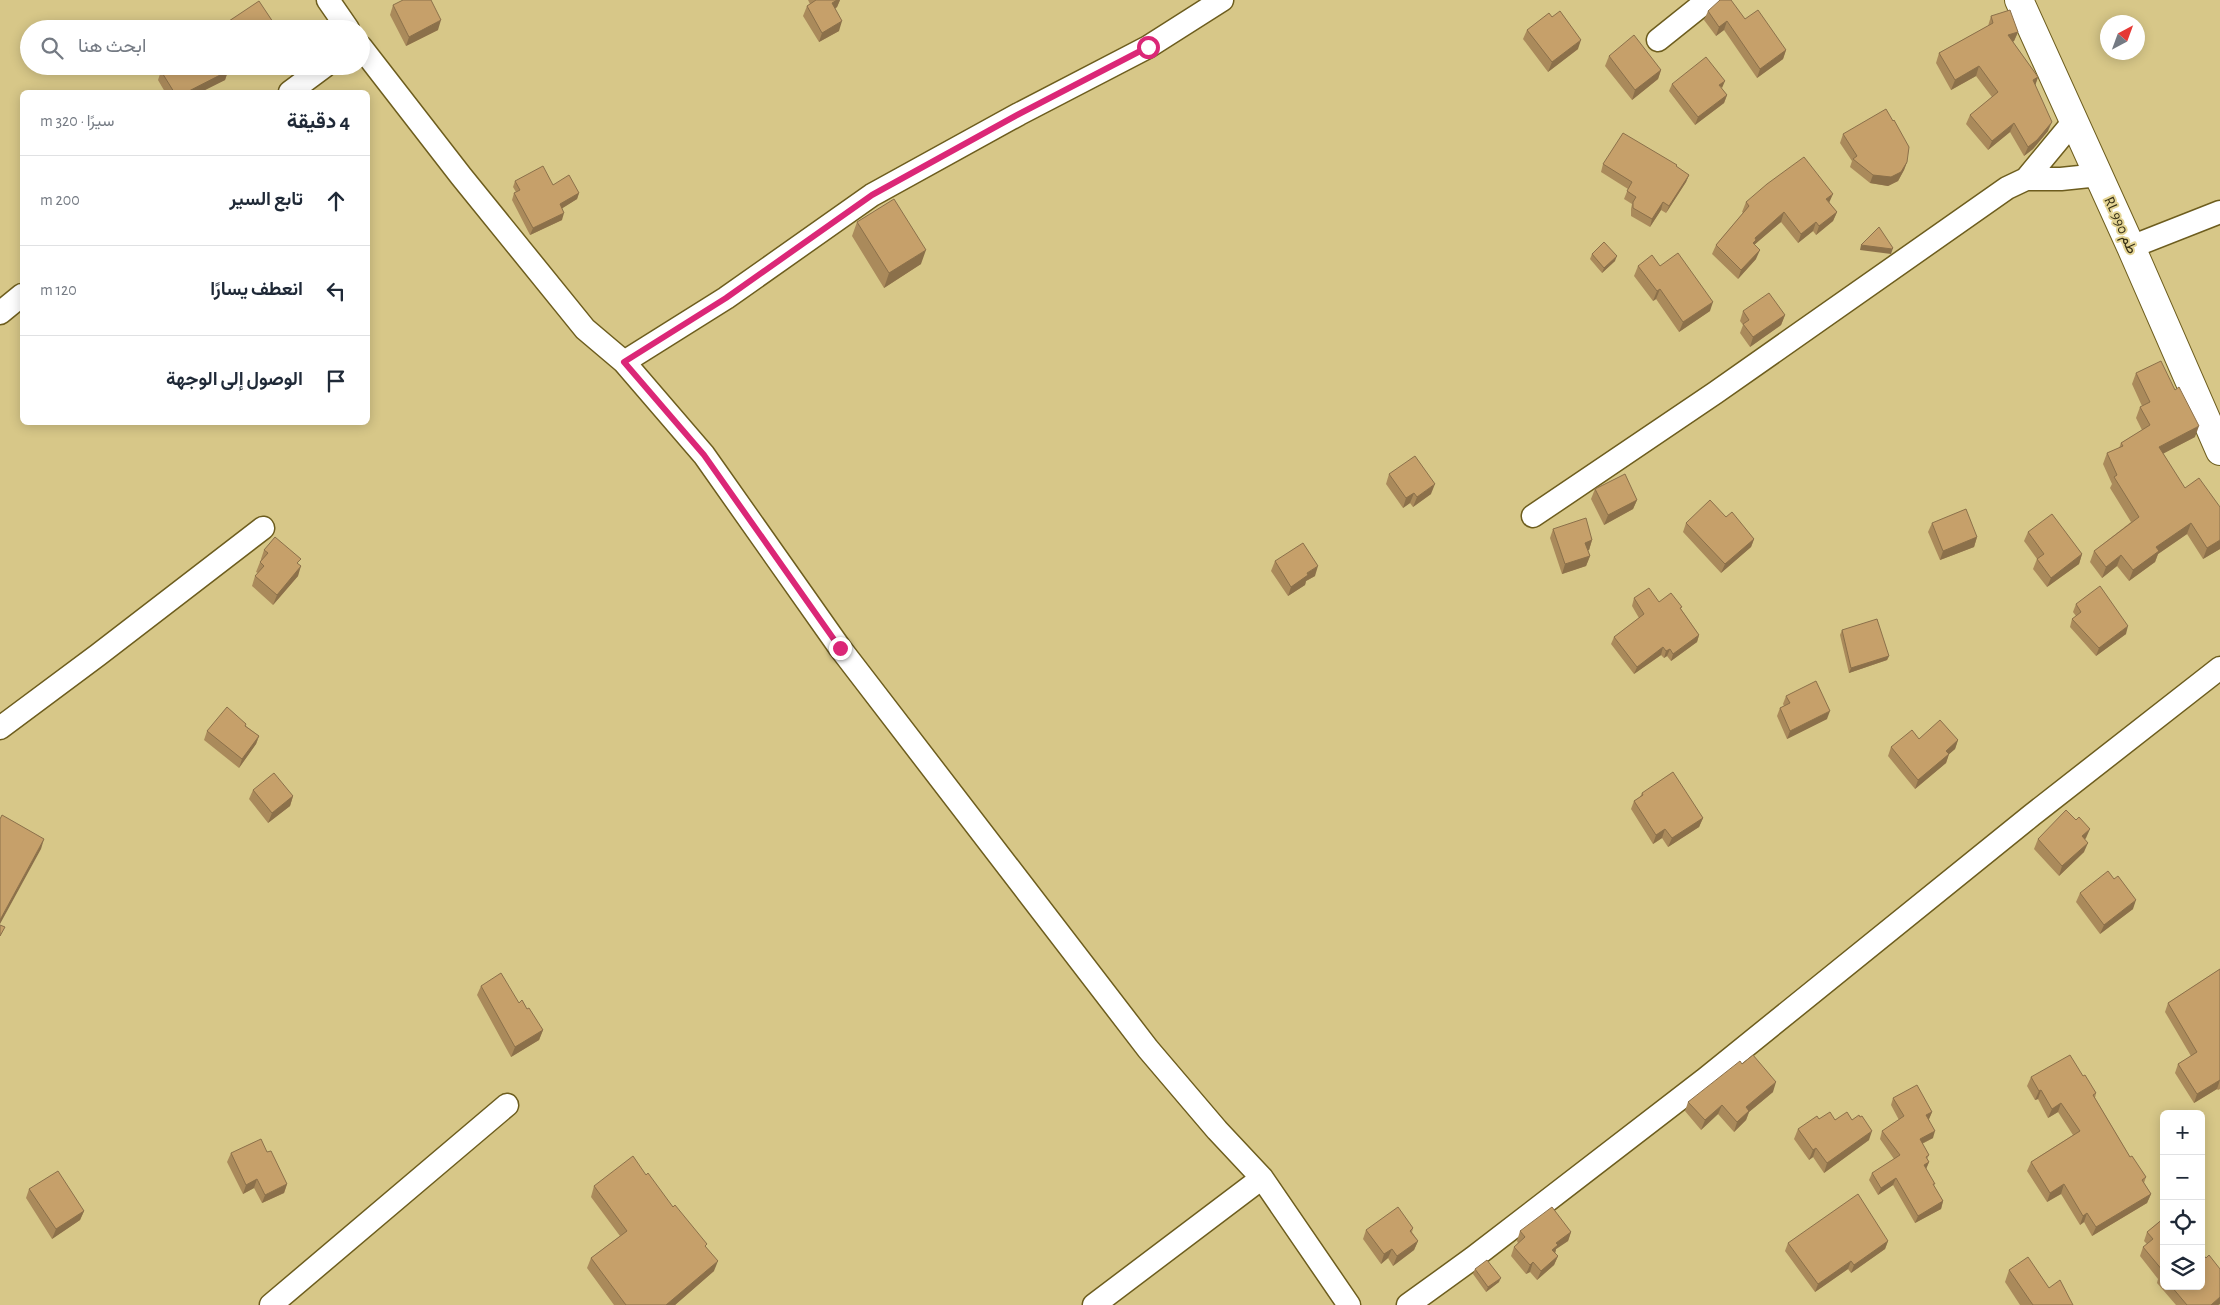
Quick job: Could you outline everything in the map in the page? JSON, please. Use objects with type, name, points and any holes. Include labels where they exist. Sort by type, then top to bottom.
[{"type":"street","points":[[328,0],[342,20]]},
{"type":"street","points":[[624,362],[726,298],[872,195],[1019,114],[1148,47],[1222,0]]},
{"type":"street","points":[[1658,40],[1708,0]]},
{"type":"street","name":"RL طم 990","points":[[2020,0],[2220,451]]},
{"type":"street","points":[[370,59],[461,176],[585,329],[624,362],[704,455],[840,648],[1148,1049],[1217,1130],[1262,1178],[1349,1305]]},
{"type":"street","points":[[293,90],[313,75]]},
{"type":"street","points":[[1533,516],[1714,393],[1951,226],[2007,188],[2026,179],[2074,121]]},
{"type":"street","points":[[2026,179],[2061,179],[2099,175]]},
{"type":"street","points":[[2131,247],[2220,212]]},
{"type":"street","points":[[0,313],[20,298]]},
{"type":"street","points":[[0,728],[263,528]]},
{"type":"street","points":[[1408,1305],[1473,1258],[1696,1086],[2032,815],[2220,668]]},
{"type":"street","points":[[270,1305],[507,1105]]},
{"type":"street","points":[[1094,1305],[1262,1178]]},
{"type":"building","points":[[403,0],[431,0],[441,20],[409,37],[393,5]]},
{"type":"building","points":[[816,0],[837,0],[832,3],[842,21],[822,33],[807,6]]},
{"type":"building","points":[[1720,0],[1731,0],[1745,19],[1758,10],[1786,50],[1760,69],[1727,21],[1719,27],[1708,11]]},
{"type":"building","points":[[259,1],[272,20],[230,20]]},
{"type":"building","points":[[2010,10],[2018,32],[2008,35],[2038,77],[2033,80],[2052,122],[2037,140],[2028,147],[2014,123],[1992,141],[1970,115],[1998,92],[1979,66],[1955,80],[1939,53],[1993,23],[1991,16]]},
{"type":"building","points":[[1560,11],[1581,40],[1552,62],[1527,30],[1549,13],[1552,17]]},
{"type":"building","points":[[1634,35],[1661,70],[1635,90],[1609,56]]},
{"type":"building","points":[[1706,57],[1725,81],[1719,85],[1727,95],[1698,117],[1672,84]]},
{"type":"building","points":[[163,75],[220,75],[191,90],[173,90]]},
{"type":"building","points":[[1886,109],[1909,147],[1907,162],[1901,172],[1891,177],[1873,175],[1853,159],[1857,156],[1843,134]]},
{"type":"building","points":[[1623,133],[1677,165],[1689,175],[1669,206],[1663,202],[1652,219],[1633,208],[1633,202],[1636,197],[1627,191],[1632,182],[1603,164]]},
{"type":"building","points":[[1804,157],[1833,194],[1826,199],[1837,212],[1819,226],[1816,222],[1801,234],[1784,212],[1755,238],[1756,240],[1753,243],[1760,250],[1741,270],[1716,245],[1749,206],[1746,202]]},
{"type":"building","points":[[543,166],[553,185],[569,175],[579,193],[560,204],[564,213],[533,228],[514,193],[520,190],[515,181]]},
{"type":"building","points":[[894,199],[926,250],[889,273],[857,222]]},
{"type":"building","points":[[1879,227],[1893,248],[1892,249],[1861,245]]},
{"type":"building","points":[[1604,242],[1617,256],[1604,268],[1592,254]]},
{"type":"building","points":[[1678,253],[1713,302],[1683,322],[1660,289],[1657,291],[1638,266],[1652,255],[1660,266]]},
{"type":"building","points":[[1769,293],[1785,315],[1753,337],[1743,324],[1749,320],[1743,311]]},
{"type":"building","points":[[2161,361],[2175,390],[2179,387],[2199,426],[2159,447],[2185,488],[2199,478],[2220,507],[2220,540],[2207,548],[2191,523],[2156,547],[2159,551],[2133,570],[2121,555],[2106,567],[2094,551],[2139,517],[2114,477],[2117,475],[2107,453],[2123,446],[2121,443],[2150,425],[2140,407],[2150,402],[2136,373]]},
{"type":"building","points":[[1415,456],[1435,484],[1417,497],[1414,493],[1406,498],[1389,474]]},
{"type":"building","points":[[1625,474],[1637,500],[1608,515],[1595,489]]},
{"type":"building","points":[[1710,500],[1726,517],[1732,512],[1754,539],[1725,564],[1686,523]]},
{"type":"building","points":[[1966,509],[1977,537],[1943,551],[1932,523]]},
{"type":"building","points":[[2052,514],[2082,554],[2051,578],[2037,559],[2044,554],[2028,532]]},
{"type":"building","points":[[1586,518],[1592,540],[1585,543],[1590,556],[1565,564],[1553,529]]},
{"type":"building","points":[[275,537],[301,559],[297,563],[301,566],[277,595],[255,576],[264,566],[260,562],[268,553],[264,550]]},
{"type":"building","points":[[1303,543],[1318,566],[1291,587],[1275,561]]},
{"type":"building","points":[[2100,586],[2128,626],[2099,648],[2072,619],[2081,612],[2076,604]]},
{"type":"building","points":[[1649,588],[1659,602],[1671,593],[1699,635],[1673,654],[1670,649],[1666,651],[1663,647],[1637,667],[1614,637],[1644,614],[1634,598]]},
{"type":"building","points":[[1877,619],[1889,656],[1851,668],[1842,630]]},
{"type":"building","points":[[1816,681],[1830,711],[1790,731],[1780,708],[1790,703],[1786,696]]},
{"type":"building","points":[[227,707],[246,724],[245,726],[259,736],[242,759],[207,731]]},
{"type":"building","points":[[1940,720],[1958,740],[1946,751],[1949,754],[1918,780],[1891,747],[1912,730],[1919,739]]},
{"type":"building","points":[[1673,772],[1703,818],[1672,838],[1665,829],[1656,835],[1634,801],[1643,795],[1642,793]]},
{"type":"building","points":[[274,773],[293,796],[272,813],[253,790]]},
{"type":"building","points":[[2066,810],[2076,820],[2079,817],[2090,829],[2082,836],[2088,843],[2062,866],[2038,839]]},
{"type":"building","points":[[2,815],[44,839],[0,920],[0,819]]},
{"type":"building","points":[[2108,871],[2114,879],[2118,876],[2136,900],[2104,925],[2080,893]]},
{"type":"building","points":[[0,925],[5,927],[0,936]]},
{"type":"building","points":[[2220,969],[2220,1080],[2197,1094],[2178,1064],[2197,1052],[2168,1003]]},
{"type":"building","points":[[501,973],[519,1003],[522,1000],[543,1030],[515,1047],[481,986]]},
{"type":"building","points":[[1753,1055],[1776,1082],[1746,1107],[1749,1111],[1737,1122],[1722,1105],[1705,1120],[1688,1102],[1740,1061],[1742,1064]]},
{"type":"building","points":[[2070,1055],[2096,1093],[2093,1095],[2130,1157],[2132,1156],[2146,1177],[2142,1180],[2151,1194],[2096,1227],[2087,1213],[2083,1216],[2064,1184],[2050,1193],[2031,1162],[2080,1131],[2061,1103],[2052,1109],[2031,1077]]},
{"type":"building","points":[[1917,1085],[1932,1112],[1926,1115],[1935,1131],[1920,1139],[1929,1155],[1926,1157],[1929,1162],[1924,1165],[1943,1201],[1918,1216],[1896,1178],[1881,1188],[1872,1173],[1900,1155],[1882,1131],[1904,1116],[1893,1098]]},
{"type":"building","points":[[1830,1112],[1835,1120],[1847,1112],[1852,1120],[1859,1115],[1860,1117],[1862,1116],[1872,1131],[1827,1163],[1816,1148],[1813,1150],[1798,1129],[1817,1116],[1819,1119]]},
{"type":"building","points":[[261,1139],[267,1152],[271,1151],[287,1184],[265,1195],[257,1179],[246,1185],[231,1153]]},
{"type":"building","points":[[633,1156],[646,1175],[648,1173],[673,1207],[675,1205],[707,1244],[705,1246],[718,1261],[666,1305],[626,1305],[591,1258],[627,1231],[594,1186]]},
{"type":"building","points":[[58,1171],[84,1211],[56,1229],[29,1189]]},
{"type":"building","points":[[1858,1194],[1888,1241],[1854,1265],[1851,1261],[1818,1284],[1788,1243]]},
{"type":"building","points":[[1398,1207],[1413,1228],[1410,1231],[1418,1241],[1397,1256],[1392,1249],[1384,1254],[1366,1230]]},
{"type":"building","points":[[1552,1207],[1571,1232],[1556,1243],[1558,1245],[1552,1250],[1558,1256],[1541,1271],[1533,1262],[1530,1265],[1514,1247],[1525,1237],[1520,1231]]},
{"type":"building","points":[[2160,1221],[2160,1267],[2143,1247],[2153,1239],[2147,1232]]},
{"type":"building","points":[[2209,1255],[2220,1269],[2220,1297],[2211,1305],[2187,1305],[2174,1290],[2205,1290],[2205,1257],[2206,1258]]},
{"type":"building","points":[[2028,1257],[2049,1288],[2060,1280],[2073,1305],[2033,1305],[2009,1270]]},
{"type":"building","points":[[1487,1260],[1501,1278],[1488,1287],[1475,1269]]},
{"type":"route","points":[[840,648],[704,455],[624,362],[726,298],[872,195],[1019,114],[1148,47]]}]
